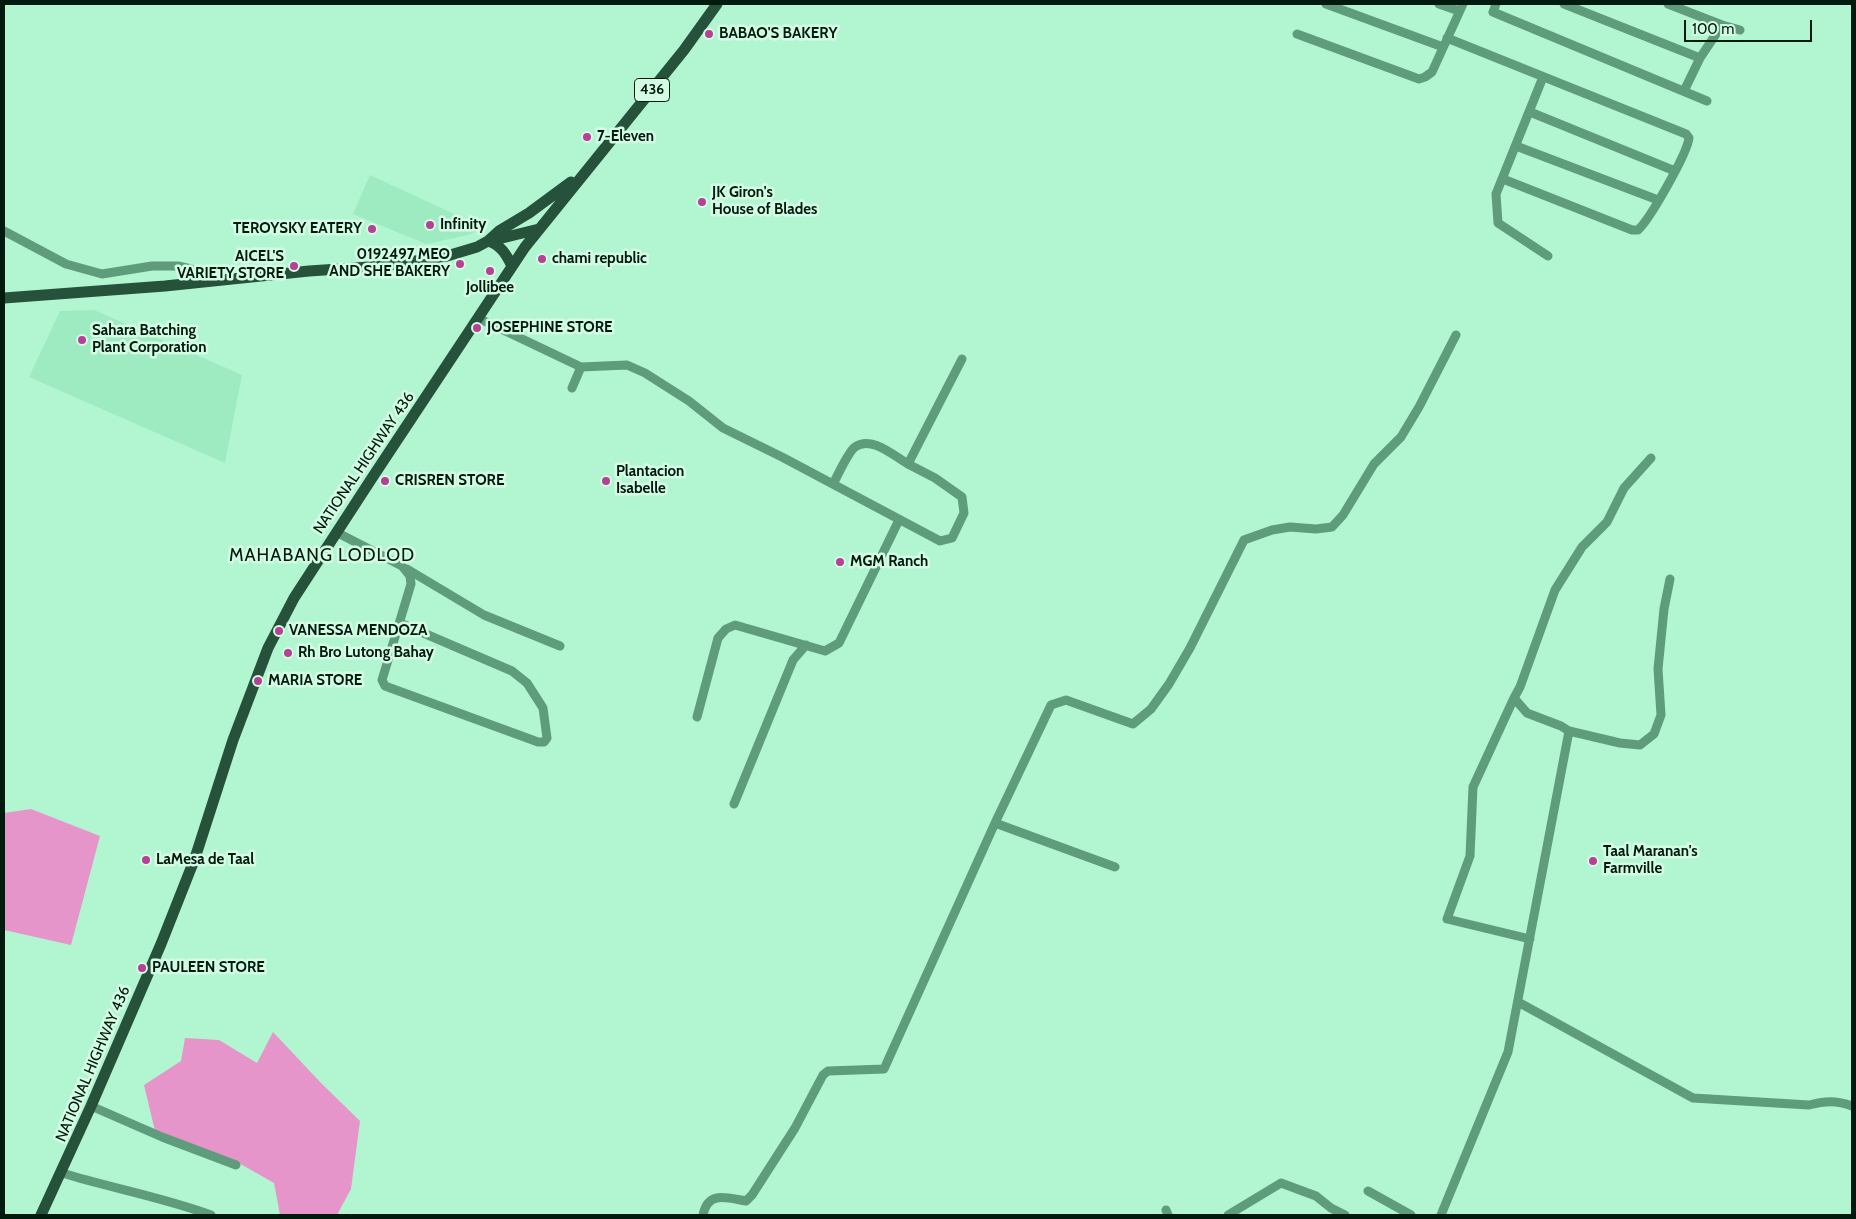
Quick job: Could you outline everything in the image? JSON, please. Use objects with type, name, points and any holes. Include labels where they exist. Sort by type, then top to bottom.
[{"type":"main road","name":"NATIONAL HIGHWAY 436","points":[[41,1215],[62,1173],[161,944],[194,858],[233,740],[268,648],[294,598],[512,266],[539,229],[673,64],[717,4]]},
{"type":"main road","points":[[4,298],[384,266],[447,256],[477,247],[488,241],[584,173]]},
{"type":"main road","points":[[488,241],[539,229]]},
{"type":"main road","points":[[488,241],[497,244],[512,266]]},
{"type":"street","points":[[1326,4],[1543,77],[1686,134],[1689,138],[1688,145],[1675,172],[1638,230],[1632,230],[1503,180]]},
{"type":"street","points":[[1298,34],[1419,78],[1425,77],[1432,72],[1461,7],[1439,4]]},
{"type":"street","points":[[1496,4],[1493,12],[1707,100]]},
{"type":"street","points":[[1564,4],[1700,58]]},
{"type":"street","points":[[1668,4],[1740,30]]},
{"type":"street","points":[[1684,91],[1700,58],[1722,25]]},
{"type":"street","points":[[1543,77],[1496,194],[1498,223],[1548,256]]},
{"type":"street","points":[[1530,112],[1675,172]]},
{"type":"street","points":[[1516,146],[1658,200]]},
{"type":"street","points":[[4,231],[66,264],[102,274],[152,266],[178,266],[191,269],[196,282]]},
{"type":"street","points":[[478,318],[581,367],[627,365],[646,373],[689,401],[723,428],[782,457],[940,541],[952,538],[964,513],[962,497],[935,478],[876,445],[863,443],[854,448],[833,484]]},
{"type":"street","points":[[703,1215],[709,1200],[720,1197],[746,1201],[752,1195],[790,1136],[823,1075],[828,1071],[884,1069],[1050,705],[1066,700],[1133,724],[1150,709],[1182,663],[1244,540],[1272,530],[1290,527],[1316,529],[1332,527],[1343,516],[1374,464],[1401,437],[1419,407],[1456,335]]},
{"type":"street","points":[[908,464],[962,359]]},
{"type":"street","points":[[572,388],[581,367]]},
{"type":"street","points":[[1530,939],[1447,919],[1470,856],[1473,787],[1520,687],[1555,590],[1582,547],[1607,522],[1624,488],[1651,458]]},
{"type":"street","points":[[697,717],[718,638],[726,629],[735,625],[825,651],[839,643],[899,520]]},
{"type":"street","points":[[336,532],[402,566],[484,615],[560,646]]},
{"type":"street","points":[[400,623],[512,671],[527,683],[543,708],[547,738],[544,742],[538,742],[385,686],[382,680],[411,584],[410,576],[402,566]]},
{"type":"street","points":[[1514,698],[1527,713],[1569,731],[1620,743],[1640,745],[1654,734],[1661,715],[1658,669],[1664,609],[1670,579]]},
{"type":"street","points":[[734,804],[793,660],[806,645]]},
{"type":"street","points":[[1441,1215],[1508,1052],[1569,731]]},
{"type":"street","points":[[995,823],[1115,867]]},
{"type":"street","points":[[1518,1002],[1693,1098],[1809,1105],[1826,1101],[1838,1101],[1852,1106]]},
{"type":"street","points":[[91,1106],[162,1137],[236,1165]]},
{"type":"street","points":[[62,1173],[183,1205],[211,1215]]},
{"type":"street","points":[[1228,1215],[1281,1183],[1316,1196],[1331,1208],[1345,1215]]},
{"type":"street","points":[[1368,1192],[1411,1215]]},
{"type":"shaded area","points":[[370,175],[484,228],[468,235],[426,244],[353,214]]},
{"type":"shaded area","points":[[94,310],[242,375],[225,463],[29,377],[60,311]]},
{"type":"shaded area","points":[[31,809],[100,836],[71,945],[4,930],[4,813]]},
{"type":"shaded area","points":[[273,1032],[360,1121],[351,1189],[337,1215],[280,1215],[274,1183],[237,1162],[155,1131],[144,1085],[181,1061],[185,1038],[219,1040],[257,1063]]},
{"type":"place","name":"BABAO'S BAKERY","points":[[709,34]]},
{"type":"place","name":"7-Eleven","points":[[587,137]]},
{"type":"place","name":"JK Giron's House of Blades","points":[[702,202]]},
{"type":"place","name":"Infinity","points":[[430,225]]},
{"type":"place","name":"TEROYSKY EATERY","points":[[372,229]]},
{"type":"place","name":"chami republic","points":[[542,259]]},
{"type":"place","name":"0192497 MEO AND SHE BAKERY","points":[[460,264]]},
{"type":"place","name":"AICEL'S VARIETY STORE","points":[[294,266]]},
{"type":"place","name":"Jollibee","points":[[490,271]]},
{"type":"place","name":"JOSEPHINE STORE","points":[[477,328]]},
{"type":"place","name":"Sahara Batching Plant Corporation","points":[[82,340]]},
{"type":"place","name":"CRISREN STORE","points":[[385,481]]},
{"type":"place","name":"Plantacion Isabelle","points":[[606,481]]},
{"type":"place","name":"MGM Ranch","points":[[840,562]]},
{"type":"place","name":"VANESSA MENDOZA","points":[[279,631]]},
{"type":"place","name":"Rh Bro Lutong Bahay","points":[[288,653]]},
{"type":"place","name":"MARIA STORE","points":[[258,681]]},
{"type":"place","name":"LaMesa de Taal","points":[[146,860]]},
{"type":"place","name":"Taal Maranan's Farmville","points":[[1593,861]]},
{"type":"place","name":"PAULEEN STORE","points":[[142,968]]},
{"type":"district","name":"MAHABANG LODLOD","points":[[322,556]]}]
